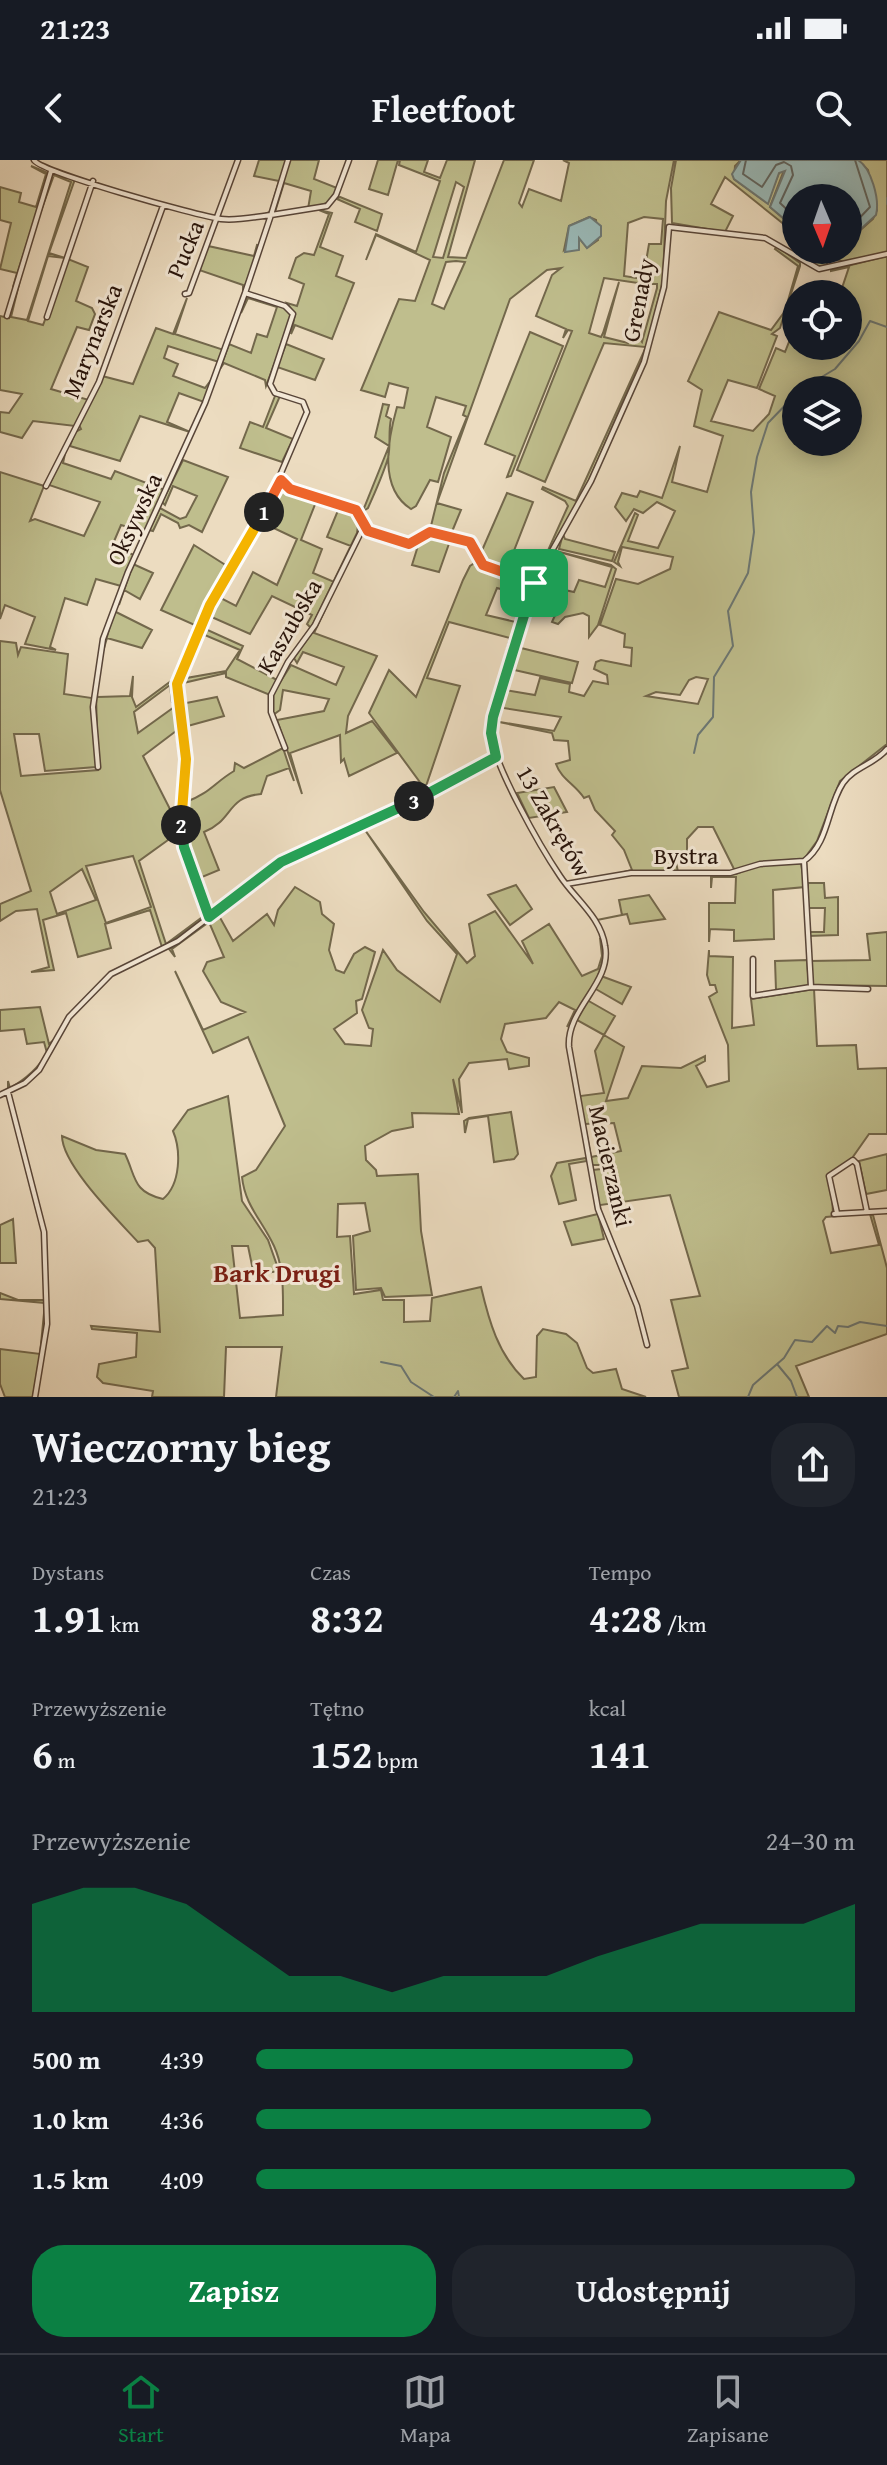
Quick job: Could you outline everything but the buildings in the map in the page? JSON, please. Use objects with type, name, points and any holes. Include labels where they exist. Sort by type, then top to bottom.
[{"type":"street","points":[[34,160],[38,166],[51,171],[93,181],[163,206],[217,218],[271,215],[327,206],[336,195],[349,160]]},
{"type":"street","name":"Pucka","points":[[185,294],[189,293],[238,160]]},
{"type":"street","points":[[209,917],[181,836],[186,759],[177,686],[210,605],[281,480],[307,412],[305,403],[275,393],[270,384],[293,314],[285,306],[245,293],[288,160]]},
{"type":"street","points":[[7,316],[51,171]]},
{"type":"street","points":[[47,317],[93,181]]},
{"type":"street","name":"Marynarska","points":[[46,486],[99,382],[163,206]]},
{"type":"street","name":"Grenady","points":[[534,583],[591,481],[648,350],[664,287],[669,227],[765,238],[819,269],[887,254]]},
{"type":"street","name":"Oksywska","points":[[98,767],[93,707],[103,639],[128,572],[205,403],[245,293]]},
{"type":"street","points":[[281,480],[290,489],[356,510],[374,534],[405,543],[417,542],[433,532],[463,539],[474,546],[483,565],[534,583]]},
{"type":"street","name":"Kaszubska","points":[[285,748],[271,712],[271,695],[288,662],[315,625],[365,526]]},
{"type":"street","name":"13 Zakrętów","points":[[534,583],[493,717],[491,733],[496,757],[566,884],[595,922],[606,952],[601,972],[571,1024],[568,1037]]},
{"type":"street","points":[[811,987],[804,861],[820,842],[835,798],[846,779],[887,749]]},
{"type":"street","points":[[0,1095],[39,1070],[69,1017],[105,979],[124,966],[166,948],[281,862],[364,827],[496,757]]},
{"type":"street","name":"Bystra","points":[[566,884],[631,873],[726,874],[760,864],[804,861]]},
{"type":"street","points":[[753,959],[753,996],[811,987],[868,989]]},
{"type":"street","name":"Macierzanki","points":[[568,1037],[598,1209],[637,1306],[647,1345]]},
{"type":"street","points":[[8,1092],[44,1232],[47,1319],[35,1397]]},
{"type":"street","points":[[867,1212],[857,1164],[853,1160],[829,1176],[835,1214],[887,1211]]},
{"type":"shaded area","points":[[259,160],[287,160],[270,213],[265,214],[270,212],[279,181],[254,176]]},
{"type":"shaded area","points":[[289,160],[319,160],[314,179],[337,188],[330,202],[308,209],[311,191],[284,183],[275,212]]},
{"type":"shaded area","points":[[378,160],[398,160],[388,195],[369,189]]},
{"type":"shaded area","points":[[400,160],[428,160],[424,172],[440,178],[447,160],[475,160],[448,257],[466,258],[504,160],[534,160],[519,203],[522,207],[529,189],[561,201],[569,163],[563,160],[674,160],[666,201],[663,280],[647,347],[588,483],[537,577],[534,578],[525,575],[537,575],[568,506],[565,501],[542,489],[576,501],[646,347],[604,343],[545,482],[517,470],[572,331],[568,330],[563,338],[566,329],[536,316],[552,275],[561,268],[547,270],[510,299],[437,503],[461,510],[451,534],[430,530],[444,473],[467,417],[463,415],[466,406],[436,397],[427,427],[451,437],[438,482],[430,480],[416,506],[411,509],[394,489],[388,462],[397,407],[404,408],[408,388],[389,383],[385,397],[361,390],[399,299],[415,301],[430,260],[376,235],[366,260],[376,234],[416,252],[440,181],[399,165]],"holes":[[[456,182],[464,187],[443,258],[433,257]],[[589,217],[596,220],[598,240],[587,248],[579,238],[564,250],[569,226]],[[644,217],[663,219],[661,244],[649,244],[643,279],[624,276],[628,223]],[[446,262],[465,262],[444,309],[432,304]],[[604,278],[645,284],[634,333],[628,343],[604,337],[619,282],[601,337],[589,333]],[[650,284],[657,284],[642,342],[637,335]]]},
{"type":"shaded area","points":[[676,160],[741,160],[735,166],[734,179],[767,203],[779,173],[784,170],[770,207],[782,217],[782,223],[725,177],[711,204],[733,216],[725,232],[672,223],[671,188]]},
{"type":"shaded area","points":[[858,160],[887,160],[887,253],[862,259],[862,229],[873,219],[877,210],[868,170]]},
{"type":"shaded area","points":[[31,166],[48,173],[48,178],[13,287],[17,273],[0,269],[11,223],[0,220],[0,187],[21,193],[19,202],[36,207],[46,174]]},
{"type":"shaded area","points":[[51,175],[54,175],[28,247],[11,317],[27,320],[71,182],[56,176],[75,179],[49,253],[65,258],[48,256],[28,321],[43,325],[68,259],[88,267],[76,301],[92,308],[95,314],[89,330],[77,327],[51,389],[89,400],[75,426],[33,421],[22,438],[0,432],[0,412],[9,413],[22,394],[0,390],[0,316],[9,318],[27,247]]},
{"type":"shaded area","points":[[340,197],[382,214],[377,231],[355,222],[360,209],[337,199]]},
{"type":"shaded area","points":[[319,210],[332,213],[320,247],[343,256],[336,276],[354,283],[332,339],[295,325],[291,334],[295,314],[287,303],[297,306],[304,284],[289,278],[296,258],[304,253],[314,255],[329,214]]},
{"type":"shaded area","points":[[257,245],[260,246],[243,291],[243,285],[199,270],[208,246],[254,256]]},
{"type":"shaded area","points":[[887,256],[887,744],[840,781],[817,841],[804,859],[760,862],[735,871],[713,827],[698,827],[687,839],[687,855],[675,857],[678,872],[620,873],[632,870],[624,850],[612,835],[615,831],[595,810],[589,796],[584,798],[561,774],[556,764],[570,760],[568,741],[554,740],[552,733],[494,721],[554,731],[561,717],[497,707],[509,672],[505,690],[535,695],[540,678],[570,684],[569,692],[584,696],[593,681],[608,684],[607,675],[594,669],[596,662],[601,660],[631,666],[632,648],[624,647],[625,634],[600,625],[616,579],[638,584],[670,569],[673,557],[622,547],[618,562],[620,566],[614,562],[635,513],[638,515],[628,541],[658,548],[675,511],[657,502],[643,513],[634,509],[626,521],[615,507],[622,493],[637,497],[640,491],[662,498],[680,446],[672,482],[707,492],[723,436],[694,426],[702,390],[688,381],[719,312],[771,330],[782,315],[780,328],[772,334],[777,336],[757,388],[728,380],[711,421],[753,431],[769,414],[775,396],[759,389],[776,348],[782,351],[782,360],[862,360],[862,280],[845,280],[849,267],[831,270]],"holes":[[[696,677],[708,679],[698,704],[646,696],[656,692],[680,695],[689,680]]]},
{"type":"shaded area","points":[[250,297],[284,307],[292,317],[266,386],[265,380],[224,363],[220,369],[229,344],[251,353],[257,334],[267,337],[277,307],[248,298],[241,313],[245,299]]},
{"type":"shaded area","points":[[187,298],[175,334],[224,350],[219,362],[168,346],[164,358],[178,364],[173,376],[205,388],[211,380],[204,402],[179,393],[167,422],[190,432],[140,416],[120,461],[70,446],[75,432],[81,429],[79,425],[102,376],[133,384],[156,328],[173,334]]},
{"type":"shaded area","points":[[530,332],[563,346],[511,476],[507,477],[515,456],[485,444]]},
{"type":"shaded area","points":[[286,344],[324,359],[315,380],[277,367]]},
{"type":"shaded area","points":[[275,396],[280,396],[266,428],[293,439],[282,462],[240,448],[250,422],[263,427]]},
{"type":"shaded area","points":[[383,404],[389,405],[386,416],[391,419],[389,448],[388,458],[368,508],[362,512],[338,503],[364,508],[389,446],[375,437]]},
{"type":"shaded area","points":[[66,449],[63,463],[111,479],[115,471],[165,490],[145,532],[121,525],[112,546],[134,555],[121,586],[96,579],[87,605],[65,598],[50,647],[56,650],[25,644],[35,617],[5,605],[0,619],[0,472],[44,486],[30,521],[35,519],[84,536],[100,502],[49,485]]},
{"type":"shaded area","points":[[183,460],[228,477],[202,532],[189,525],[180,528],[178,523],[161,514],[153,531],[149,530],[160,508],[180,519],[186,517],[197,496],[173,486],[165,505],[162,502]]},
{"type":"shaded area","points":[[279,486],[321,501],[316,502],[301,540],[322,549],[313,573],[333,582],[311,628],[307,624],[312,615],[272,596],[250,634],[207,615],[217,596],[236,606],[253,572],[277,585],[297,539],[261,522]]},
{"type":"shaded area","points":[[507,493],[533,502],[506,571],[487,565],[480,555]]},
{"type":"shaded area","points":[[339,508],[355,512],[359,518],[351,546],[327,537]]},
{"type":"shaded area","points":[[433,533],[451,538],[439,572],[412,565],[417,549],[386,541],[413,545]]},
{"type":"shaded area","points":[[563,534],[565,539],[615,552],[612,561],[559,549]]},
{"type":"shaded area","points":[[194,545],[227,566],[225,569],[228,572],[199,627],[161,610]]},
{"type":"shaded area","points":[[556,551],[611,565],[616,569],[598,625],[589,637],[589,616],[583,613],[565,617],[558,624],[552,622],[565,593],[538,584],[574,592],[579,580],[605,587],[612,567]]},
{"type":"shaded area","points":[[476,562],[532,582],[529,597],[497,588],[486,615],[520,623],[509,657],[505,656],[510,638],[449,622],[427,678],[460,686],[425,789],[369,713],[389,670],[416,697],[463,580],[470,566]]},
{"type":"shaded area","points":[[133,564],[153,573],[140,599],[124,590]]},
{"type":"shaded area","points":[[346,565],[314,633],[377,656],[348,716],[346,733],[372,721],[397,753],[349,776],[344,759],[341,762],[340,735],[290,753],[302,794],[277,720],[324,711],[329,699],[283,690],[280,710],[273,715],[272,695],[291,665],[336,685],[344,667],[303,652],[297,663],[294,658],[313,631]]},
{"type":"shaded area","points":[[114,611],[152,630],[142,648],[107,638],[102,655]]},
{"type":"shaded area","points":[[206,619],[203,628],[243,646],[237,659],[277,680],[270,695],[226,677],[226,673],[179,684],[181,679],[226,671],[240,650],[200,633]]},
{"type":"shaded area","points":[[0,641],[16,643],[18,655],[21,647],[68,654],[64,694],[92,698],[96,767],[45,771],[39,734],[14,734],[21,776],[98,770],[96,694],[98,697],[130,696],[133,676],[132,697],[136,707],[175,678],[190,648],[172,703],[170,685],[134,712],[138,733],[177,705],[184,750],[179,753],[176,731],[143,756],[175,819],[183,791],[181,841],[206,913],[205,918],[162,947],[150,910],[105,924],[111,948],[78,957],[66,913],[43,920],[54,970],[31,972],[49,967],[37,909],[16,911],[0,921],[0,904],[31,891],[0,790]],"holes":[[[175,835],[205,915],[166,944],[139,861]],[[133,856],[151,907],[106,923],[86,866]],[[82,869],[96,900],[57,914],[50,892]]]},
{"type":"shaded area","points":[[517,647],[578,662],[572,683],[510,669]]},
{"type":"shaded area","points":[[217,697],[224,716],[184,727],[186,744],[181,704]]},
{"type":"shaded area","points":[[188,748],[186,802],[234,771],[235,763],[244,768],[283,748],[294,781],[289,768],[267,776],[261,794],[235,804],[221,821],[204,832],[219,870],[198,879],[182,833]]},
{"type":"shaded area","points":[[554,787],[567,812],[529,818],[517,793]]},
{"type":"shaded area","points":[[365,830],[424,912],[467,963],[475,956],[469,924],[495,911],[533,964],[522,941],[549,924],[582,976],[598,969],[602,956],[600,938],[603,960],[594,984],[567,1027],[575,1010],[559,1002],[546,1018],[505,1024],[501,1039],[507,1052],[529,1058],[529,1066],[509,1069],[507,1059],[469,1063],[459,1079],[462,1113],[453,1079],[459,1114],[412,1113],[413,1127],[392,1131],[365,1146],[366,1160],[376,1170],[377,1176],[418,1174],[421,1231],[432,1295],[385,1297],[381,1288],[356,1290],[353,1236],[370,1231],[365,1203],[338,1204],[337,1237],[350,1236],[354,1294],[381,1290],[383,1300],[404,1300],[404,1322],[430,1321],[432,1298],[481,1287],[501,1348],[524,1379],[536,1377],[537,1336],[543,1329],[566,1334],[577,1343],[587,1368],[593,1373],[616,1369],[622,1389],[646,1397],[276,1397],[282,1347],[226,1347],[224,1397],[152,1397],[153,1391],[103,1383],[97,1377],[99,1364],[136,1357],[137,1333],[92,1329],[91,1326],[160,1332],[155,1248],[148,1240],[138,1242],[92,1192],[71,1162],[62,1136],[96,1150],[125,1154],[140,1187],[163,1199],[173,1185],[178,1166],[173,1131],[188,1110],[228,1096],[242,1201],[268,1240],[279,1271],[254,1275],[248,1246],[232,1246],[240,1318],[283,1315],[280,1263],[250,1205],[242,1177],[256,1170],[285,1126],[248,1037],[213,1053],[175,971],[203,1030],[245,1012],[221,1002],[203,971],[207,962],[224,957],[209,922],[172,949],[175,957],[169,949],[227,905],[218,914],[233,941],[267,914],[274,925],[278,910],[295,887],[320,902],[322,914],[334,924],[329,950],[336,970],[344,973],[354,954],[365,947],[375,952],[362,999],[356,1001],[357,1013],[334,1029],[345,1044],[371,1046],[373,1029],[369,1028],[362,1010],[383,950],[397,970],[440,1002],[457,954],[427,921]]},
{"type":"shaded area","points":[[801,863],[805,887],[773,890],[774,939],[734,941],[734,930],[710,929],[709,942],[709,903],[735,903],[736,877],[712,877],[711,888],[711,876],[736,874],[755,866]]},
{"type":"shaded area","points":[[808,883],[824,883],[825,898],[838,897],[838,935],[808,936],[808,932],[824,932],[825,908],[808,908]]},
{"type":"shaded area","points":[[516,885],[532,909],[510,925],[488,895]]},
{"type":"shaded area","points":[[649,895],[665,919],[630,924],[627,914],[622,915],[619,900]]},
{"type":"shaded area","points":[[887,932],[887,986],[813,985],[810,961],[870,960],[867,934]]},
{"type":"shaded area","points":[[709,950],[709,956],[733,957],[732,1028],[754,1025],[751,999],[814,989],[817,1046],[856,1045],[858,1069],[887,1068],[887,1134],[869,1134],[850,1161],[831,1173],[833,1214],[849,1215],[826,1217],[823,1221],[831,1253],[879,1245],[870,1214],[873,1215],[887,1268],[887,1334],[796,1366],[809,1397],[679,1397],[672,1371],[688,1368],[671,1300],[700,1296],[670,1195],[600,1205],[601,1216],[592,1170],[601,1169],[601,1165],[591,1165],[586,1131],[591,1157],[621,1151],[614,1123],[583,1124],[580,1096],[604,1093],[595,1051],[604,1035],[624,1047],[606,1101],[628,1098],[642,1066],[681,1068],[705,1056],[705,1061],[696,1066],[707,1087],[729,1081],[728,1045],[709,997],[717,992],[715,985],[710,985],[707,975]]},
{"type":"shaded area","points":[[807,960],[809,986],[776,990],[775,961]]},
{"type":"shaded area","points":[[601,976],[631,987],[622,1004],[594,988]]},
{"type":"shaded area","points":[[587,1000],[615,1016],[604,1035],[575,1019]]},
{"type":"shaded area","points":[[40,1007],[49,1044],[56,1038],[47,1054],[38,1068],[26,1079],[10,1089],[8,1081],[10,1088],[21,1081],[36,1069],[47,1053],[44,1042],[27,1044],[24,1029],[0,1031],[0,1010]]},
{"type":"shaded area","points":[[511,1112],[518,1154],[514,1159],[494,1162],[488,1116],[468,1119],[465,1133],[464,1121],[469,1118]]},
{"type":"shaded area","points":[[887,1154],[887,1190],[866,1194],[859,1161]]},
{"type":"shaded area","points":[[586,1158],[587,1161],[569,1164],[576,1200],[559,1204],[551,1176],[557,1163]]},
{"type":"shaded area","points":[[598,1214],[604,1239],[572,1245],[564,1222]]},
{"type":"shaded area","points":[[13,1219],[16,1263],[0,1263],[0,1225]]},
{"type":"shaded area","points":[[0,1293],[18,1300],[44,1300],[45,1303],[0,1299]]},
{"type":"shaded area","points":[[45,1303],[45,1324],[33,1397],[5,1397],[0,1384],[0,1349],[40,1354]]},
{"type":"water","points":[[741,160],[858,160],[873,184],[876,215],[862,228],[862,184],[782,184],[782,217],[770,207],[785,171],[779,173],[768,204],[734,179],[732,174]]},
{"type":"water","points":[[590,217],[601,226],[601,236],[587,248],[579,238],[579,250],[565,252],[569,226]]},
{"type":"waterway","points":[[887,198],[887,204]]},
{"type":"waterway","points":[[823,376],[835,369],[859,341],[870,321],[887,327]]},
{"type":"waterway","points":[[694,753],[698,735],[713,717],[714,677],[733,646],[728,611],[748,573],[754,532],[751,492],[757,457],[768,423],[782,408]]},
{"type":"waterway","points":[[748,1397],[753,1385],[784,1358],[795,1340],[812,1342],[827,1326],[835,1333],[838,1326],[848,1327],[860,1322],[887,1326]]},
{"type":"waterway","points":[[381,1362],[401,1366],[411,1382],[434,1397]]},
{"type":"waterway","points":[[777,1364],[791,1381],[797,1397]]},
{"type":"waterway","points":[[454,1397],[458,1391],[459,1397]]},
{"type":"district","name":"Bark Drugi","points":[[277,1272]]},
{"type":"route","points":[[281,480],[290,489],[356,510],[365,528],[374,534],[412,544],[433,532],[463,539],[474,546],[483,565],[529,578],[534,583],[493,717],[491,733],[496,757],[364,827],[281,862],[209,917],[181,836],[186,759],[177,686],[210,605],[258,525],[278,483],[281,480]]}]
